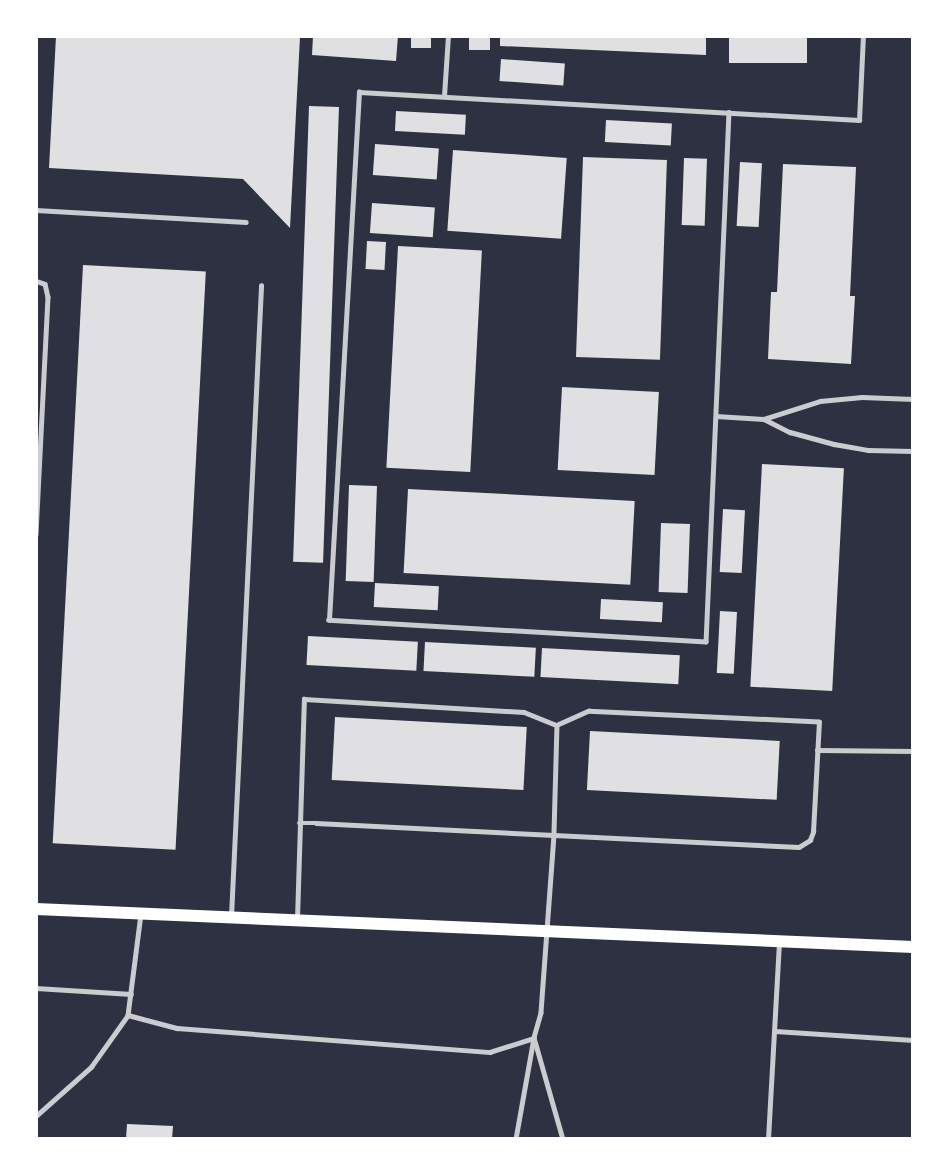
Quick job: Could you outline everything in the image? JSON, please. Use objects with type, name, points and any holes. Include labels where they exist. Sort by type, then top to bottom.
[{"type":"main road","points":[[36,909],[913,948]]},
{"type":"lane","points":[[444,96],[448,36]]},
{"type":"lane","points":[[729,112],[706,642],[329,620],[359,92],[444,96],[729,112],[859,120],[863,36]]},
{"type":"lane","points":[[36,210],[246,222]]},
{"type":"lane","points":[[36,281],[45,284],[48,297],[36,535]]},
{"type":"lane","points":[[231,919],[261,286]]},
{"type":"lane","points":[[716,417],[764,419],[820,401],[862,397],[913,399]]},
{"type":"lane","points":[[764,419],[790,432],[834,444],[868,450],[913,451]]},
{"type":"lane","points":[[297,922],[299,823],[304,699],[524,712],[557,725],[589,711],[819,722],[813,832],[810,840],[799,846],[299,823]]},
{"type":"lane","points":[[516,1139],[534,1038],[541,1013],[554,835],[557,725]]},
{"type":"lane","points":[[818,750],[913,751]]},
{"type":"lane","points":[[36,1116],[91,1067],[128,1015],[141,914]]},
{"type":"lane","points":[[768,1139],[779,942]]},
{"type":"lane","points":[[36,988],[131,993]]},
{"type":"lane","points":[[128,1015],[177,1028],[490,1052],[534,1038]]},
{"type":"lane","points":[[774,1031],[913,1040]]},
{"type":"lane","points":[[534,1038],[563,1139]]},
{"type":"building","points":[[56,36],[300,37],[290,228],[243,179],[49,168]]},
{"type":"building","points":[[313,36],[398,36],[396,61],[312,55]]},
{"type":"building","points":[[411,36],[431,36],[431,48],[411,48]]},
{"type":"building","points":[[469,36],[490,36],[490,50],[469,50]]},
{"type":"building","points":[[500,36],[706,36],[706,55],[500,46]]},
{"type":"building","points":[[729,36],[807,36],[807,63],[729,63]]},
{"type":"building","points":[[501,59],[565,63],[563,85],[499,81]]},
{"type":"building","points":[[309,106],[339,107],[323,563],[293,562]]},
{"type":"building","points":[[396,111],[466,115],[465,135],[395,131]]},
{"type":"building","points":[[606,120],[672,123],[671,145],[605,142]]},
{"type":"building","points":[[375,144],[439,148],[437,179],[373,175]]},
{"type":"building","points":[[453,150],[567,158],[561,239],[447,231]]},
{"type":"building","points":[[583,157],[667,160],[660,360],[576,357]]},
{"type":"building","points":[[684,158],[707,159],[705,226],[682,225]]},
{"type":"building","points":[[740,162],[762,163],[759,227],[737,226]]},
{"type":"building","points":[[783,164],[856,167],[850,296],[855,296],[851,364],[768,359],[771,292],[777,292]]},
{"type":"building","points":[[372,203],[435,207],[433,237],[370,233]]},
{"type":"building","points":[[367,241],[386,242],[385,270],[366,269]]},
{"type":"building","points":[[398,246],[482,250],[470,472],[386,468]]},
{"type":"building","points":[[83,265],[206,271],[176,850],[53,843]]},
{"type":"building","points":[[562,387],[659,392],[655,475],[558,470]]},
{"type":"building","points":[[762,464],[844,468],[832,691],[750,687]]},
{"type":"building","points":[[349,485],[377,486],[374,582],[346,581]]},
{"type":"building","points":[[408,489],[635,501],[630,585],[404,573]]},
{"type":"building","points":[[723,509],[745,510],[742,573],[720,572]]},
{"type":"building","points":[[661,523],[690,524],[688,593],[659,592]]},
{"type":"building","points":[[375,583],[439,586],[438,610],[374,607]]},
{"type":"building","points":[[601,599],[663,602],[662,622],[600,619]]},
{"type":"building","points":[[720,611],[737,612],[734,674],[717,673]]},
{"type":"building","points":[[308,636],[418,642],[416,671],[306,665]]},
{"type":"building","points":[[425,642],[536,648],[534,677],[423,671]]},
{"type":"building","points":[[542,648],[680,655],[678,684],[540,677]]},
{"type":"building","points":[[335,717],[527,727],[523,790],[332,780]]},
{"type":"building","points":[[590,731],[780,741],[777,800],[587,790]]},
{"type":"building","points":[[127,1124],[173,1126],[172,1139],[126,1139]]}]
